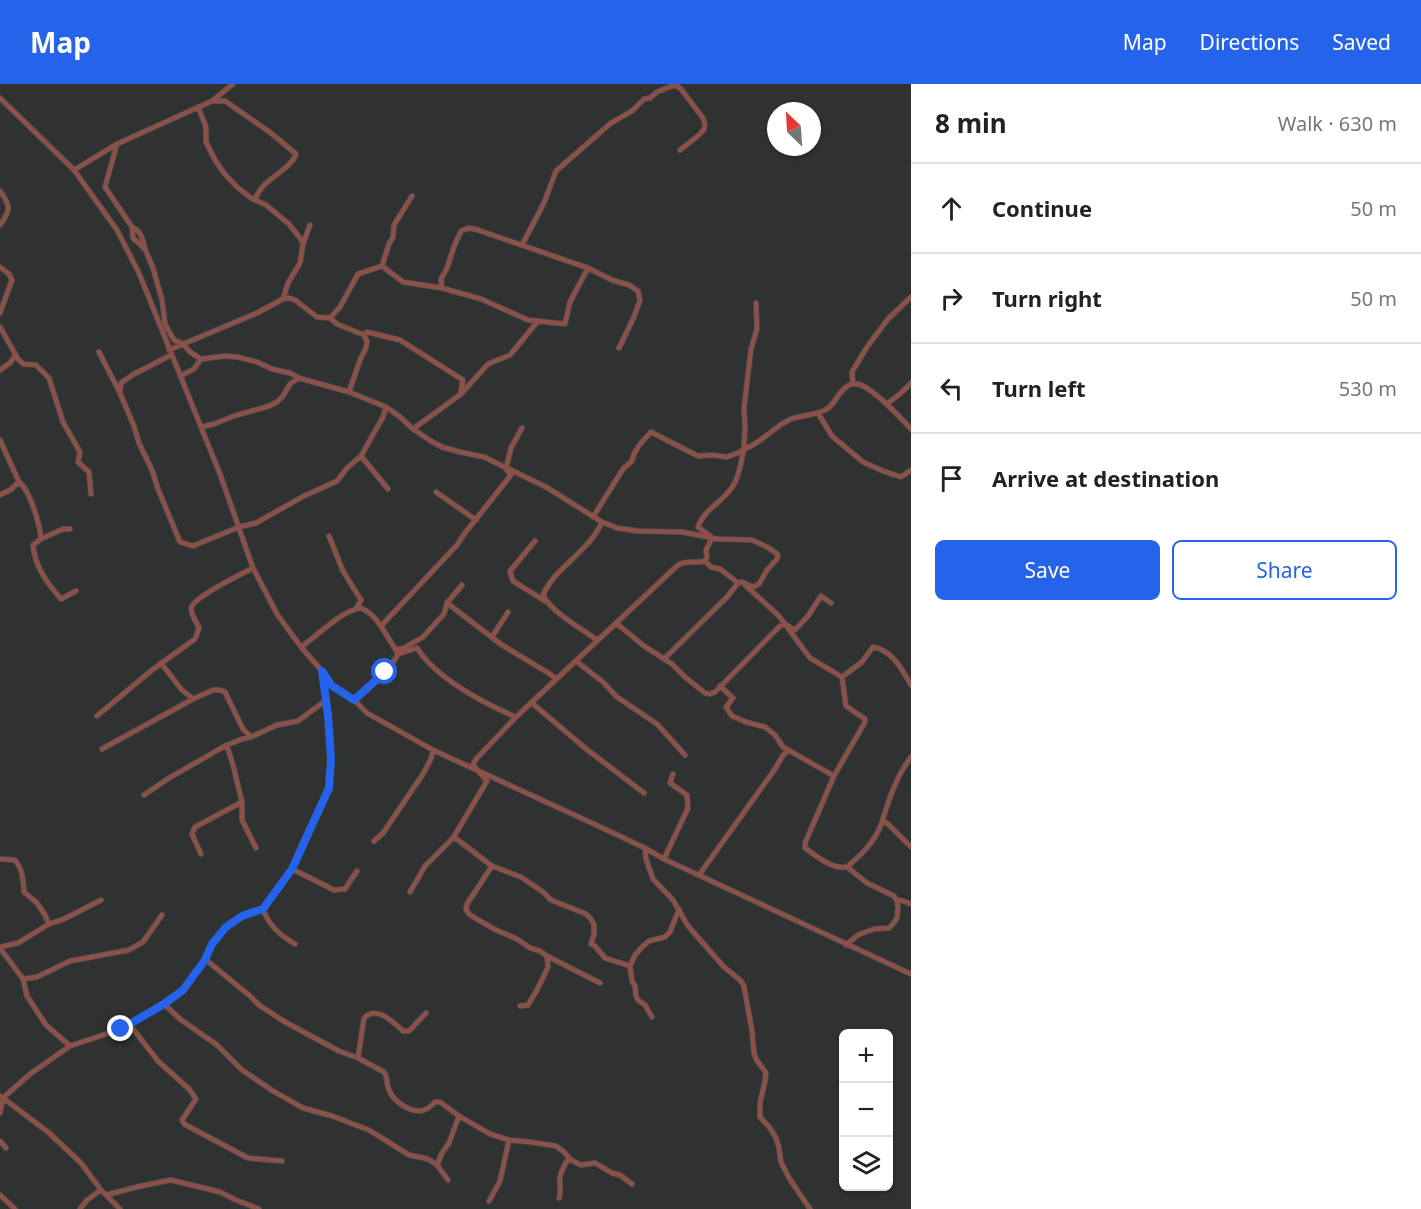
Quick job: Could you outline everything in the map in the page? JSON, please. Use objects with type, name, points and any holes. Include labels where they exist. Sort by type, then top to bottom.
[{"type":"street","points":[[74,170],[117,144],[212,101],[233,84]]},
{"type":"street","points":[[522,245],[544,203],[556,171],[611,123],[632,111],[644,99],[672,86],[681,89],[705,123],[700,134],[680,150]]},
{"type":"street","points":[[0,98],[74,170],[117,230],[139,273],[201,427],[253,568],[277,614],[331,685],[354,700],[367,713],[433,750],[645,848],[846,945],[910,972]]},
{"type":"street","points":[[212,101],[225,101],[271,133],[296,154],[294,161],[262,188],[255,199]]},
{"type":"street","points":[[198,107],[206,127],[206,142],[224,174],[251,198],[266,205],[289,224],[303,244]]},
{"type":"street","points":[[117,144],[105,188],[132,227],[143,238],[162,300],[165,324],[174,340],[183,344],[190,352],[201,359],[225,356],[257,362],[299,378],[349,392],[386,407],[413,429],[442,447],[484,457],[546,487],[593,517],[617,528],[682,532],[718,539],[752,540],[776,553],[777,559],[757,586],[753,587],[740,582]]},
{"type":"street","points":[[0,191],[9,207],[0,225]]},
{"type":"street","points":[[382,266],[393,237],[394,225],[411,196]]},
{"type":"street","points":[[283,299],[288,283],[300,263],[303,244],[310,225]]},
{"type":"street","points":[[442,288],[441,279],[461,231],[469,228],[478,230],[588,268],[638,291],[640,300],[619,348]]},
{"type":"street","points":[[382,266],[404,282],[442,288],[482,299],[528,320],[565,324],[570,302],[588,268]]},
{"type":"street","points":[[330,318],[340,307],[358,274],[382,266]]},
{"type":"street","points":[[0,267],[9,274],[12,280],[0,313]]},
{"type":"street","points":[[853,384],[852,372],[867,347],[888,319],[911,297]]},
{"type":"street","points":[[120,393],[121,383],[183,344],[289,298],[317,317],[330,318],[337,324],[364,335],[367,342],[366,348],[349,392]]},
{"type":"street","points":[[712,538],[698,527],[709,510],[733,486],[740,471],[744,449],[744,408],[751,349],[757,329],[756,303]]},
{"type":"street","points":[[413,429],[461,394],[488,364],[510,355],[538,321]]},
{"type":"street","points":[[158,323],[165,324]]},
{"type":"street","points":[[0,327],[15,356],[23,364],[36,365],[49,378],[63,422],[80,452],[78,462],[89,472],[91,494]]},
{"type":"street","points":[[364,335],[367,332],[400,340],[463,380],[461,394]]},
{"type":"street","points":[[99,352],[120,393],[180,542],[193,546],[239,527],[256,523],[302,497],[337,481],[361,456],[383,417],[386,407]]},
{"type":"street","points":[[0,370],[15,356]]},
{"type":"street","points":[[180,376],[194,369],[201,359]]},
{"type":"street","points":[[201,427],[277,402],[290,384],[299,378]]},
{"type":"street","points":[[887,404],[911,383]]},
{"type":"street","points":[[593,517],[623,469],[632,460],[639,444],[651,432],[698,456],[727,456],[753,446],[778,426],[790,420],[826,410],[833,404],[841,390],[853,384],[865,388],[887,404],[911,429]]},
{"type":"street","points":[[818,413],[832,436],[863,462],[901,477],[911,470]]},
{"type":"street","points":[[506,469],[511,448],[522,428]]},
{"type":"street","points":[[0,440],[19,482],[25,486],[41,538]]},
{"type":"street","points":[[361,456],[388,489]]},
{"type":"street","points":[[381,626],[457,545],[511,475],[506,469]]},
{"type":"street","points":[[0,495],[19,482]]},
{"type":"street","points":[[436,492],[476,520]]},
{"type":"street","points":[[545,601],[543,595],[546,587],[580,553],[602,522]]},
{"type":"street","points":[[70,529],[63,529],[41,538],[33,545],[33,554],[44,580],[61,599],[76,591]]},
{"type":"street","points":[[329,536],[343,571],[366,610],[381,626],[397,652]]},
{"type":"street","points":[[705,561],[706,550],[712,538]]},
{"type":"street","points":[[535,541],[510,571],[513,581],[545,601],[597,640]]},
{"type":"street","points":[[705,561],[711,567],[720,569],[740,582],[768,605],[785,624],[795,630],[808,616],[821,596],[831,603]]},
{"type":"street","points":[[410,892],[424,866],[453,838],[487,781],[473,765],[476,759],[516,717],[678,564],[705,561]]},
{"type":"street","points":[[97,716],[161,663],[195,639],[200,628],[191,612],[195,603],[212,590],[253,568]]},
{"type":"street","points":[[664,658],[714,611],[740,582]]},
{"type":"street","points":[[354,700],[394,662],[397,652],[423,637],[444,614],[447,603],[462,585]]},
{"type":"street","points":[[356,609],[361,600]]},
{"type":"street","points":[[447,603],[502,645],[556,679]]},
{"type":"street","points":[[301,646],[356,609],[366,610]]},
{"type":"street","points":[[492,637],[508,612]]},
{"type":"street","points":[[616,623],[644,646],[664,658],[705,693],[710,694],[715,692],[754,651],[785,624]]},
{"type":"street","points":[[785,624],[810,658],[842,677]]},
{"type":"street","points":[[842,677],[862,662],[873,647],[882,648],[897,662],[911,685]]},
{"type":"street","points":[[397,652],[417,648],[424,659],[472,696],[516,717]]},
{"type":"street","points":[[576,661],[603,682],[617,697],[657,724],[685,755]]},
{"type":"street","points":[[161,663],[193,699]]},
{"type":"street","points":[[0,1113],[2,1097],[70,1046],[130,1025],[183,990],[205,960],[212,944],[226,927],[242,916],[263,909],[292,869],[329,788],[331,759],[322,671]]},
{"type":"street","points":[[842,677],[846,706],[865,718],[834,776],[805,843],[805,848],[825,861],[842,868],[847,867],[865,851],[883,821],[902,769],[911,757]]},
{"type":"street","points":[[720,686],[733,698],[726,707],[732,716],[753,725],[765,727],[775,735],[783,747],[834,776]]},
{"type":"street","points":[[102,749],[213,690],[225,692],[243,729],[251,737]]},
{"type":"street","points":[[144,795],[225,746],[277,725],[298,721],[325,701]]},
{"type":"street","points":[[532,703],[585,748],[644,793]]},
{"type":"street","points":[[242,739],[243,729]]},
{"type":"street","points":[[225,746],[228,749],[242,802],[242,820],[256,848]]},
{"type":"street","points":[[374,841],[383,833],[423,774],[433,750]]},
{"type":"street","points":[[699,875],[783,755],[789,750]]},
{"type":"street","points":[[664,859],[688,807],[687,795],[670,783],[674,774]]},
{"type":"street","points":[[201,854],[192,834],[195,827],[242,802]]},
{"type":"street","points":[[883,821],[911,847]]},
{"type":"street","points":[[453,838],[492,866],[521,877],[551,900],[586,914],[594,925],[591,944],[605,958],[630,966]]},
{"type":"street","points":[[645,848],[652,879],[673,900],[688,926],[744,986],[754,1053],[766,1072],[760,1103],[760,1117],[776,1138],[781,1162],[810,1209]]},
{"type":"street","points":[[0,859],[15,860],[22,871],[24,892],[37,903],[49,924]]},
{"type":"street","points":[[492,866],[467,904],[466,910],[470,915],[600,983]]},
{"type":"street","points":[[846,945],[858,935],[874,929],[889,928],[897,918],[898,909],[894,896],[867,883],[847,867]]},
{"type":"street","points":[[292,869],[334,890],[345,889],[357,870]]},
{"type":"street","points":[[70,1046],[46,1025],[27,996],[23,979],[0,948],[18,943],[49,924],[64,920],[101,900]]},
{"type":"street","points":[[897,901],[911,904]]},
{"type":"street","points":[[263,909],[275,930],[295,944]]},
{"type":"street","points":[[652,1017],[636,996],[630,966],[642,946],[665,937],[670,932],[679,909]]},
{"type":"street","points":[[23,979],[37,977],[70,961],[129,950],[144,942],[162,915]]},
{"type":"street","points":[[520,1005],[528,1005],[537,990],[548,967],[547,956]]},
{"type":"street","points":[[205,960],[259,1005],[285,1022],[384,1072],[390,1093],[405,1106],[422,1111],[438,1102],[490,1134],[509,1140],[555,1146],[560,1148],[568,1158],[581,1165],[595,1163],[620,1175],[632,1184]]},
{"type":"street","points":[[164,1004],[180,1019],[218,1045],[242,1070],[273,1092],[303,1108],[369,1130],[409,1155],[437,1165],[448,1180]]},
{"type":"street","points":[[358,1058],[363,1018],[366,1015],[370,1013],[386,1017],[406,1032],[410,1031],[426,1013]]},
{"type":"street","points":[[130,1025],[158,1061],[189,1089],[196,1099],[183,1120],[184,1124],[248,1158],[282,1161]]},
{"type":"street","points":[[2,1097],[48,1132],[81,1163],[106,1196],[120,1209]]},
{"type":"street","points":[[437,1165],[449,1143],[459,1116]]},
{"type":"street","points":[[489,1201],[500,1181],[509,1140]]},
{"type":"street","points":[[0,1141],[6,1148]]},
{"type":"street","points":[[559,1198],[560,1178],[568,1158]]},
{"type":"street","points":[[106,1196],[171,1180],[220,1192],[259,1209]]},
{"type":"street","points":[[80,1209],[87,1200],[101,1190]]},
{"type":"street","points":[[0,1195],[15,1209]]},
{"type":"route","points":[[121,1029],[183,990],[205,960],[212,944],[226,927],[242,916],[263,909],[292,869],[329,788],[331,759],[322,671],[331,685],[354,700],[385,672]]}]
